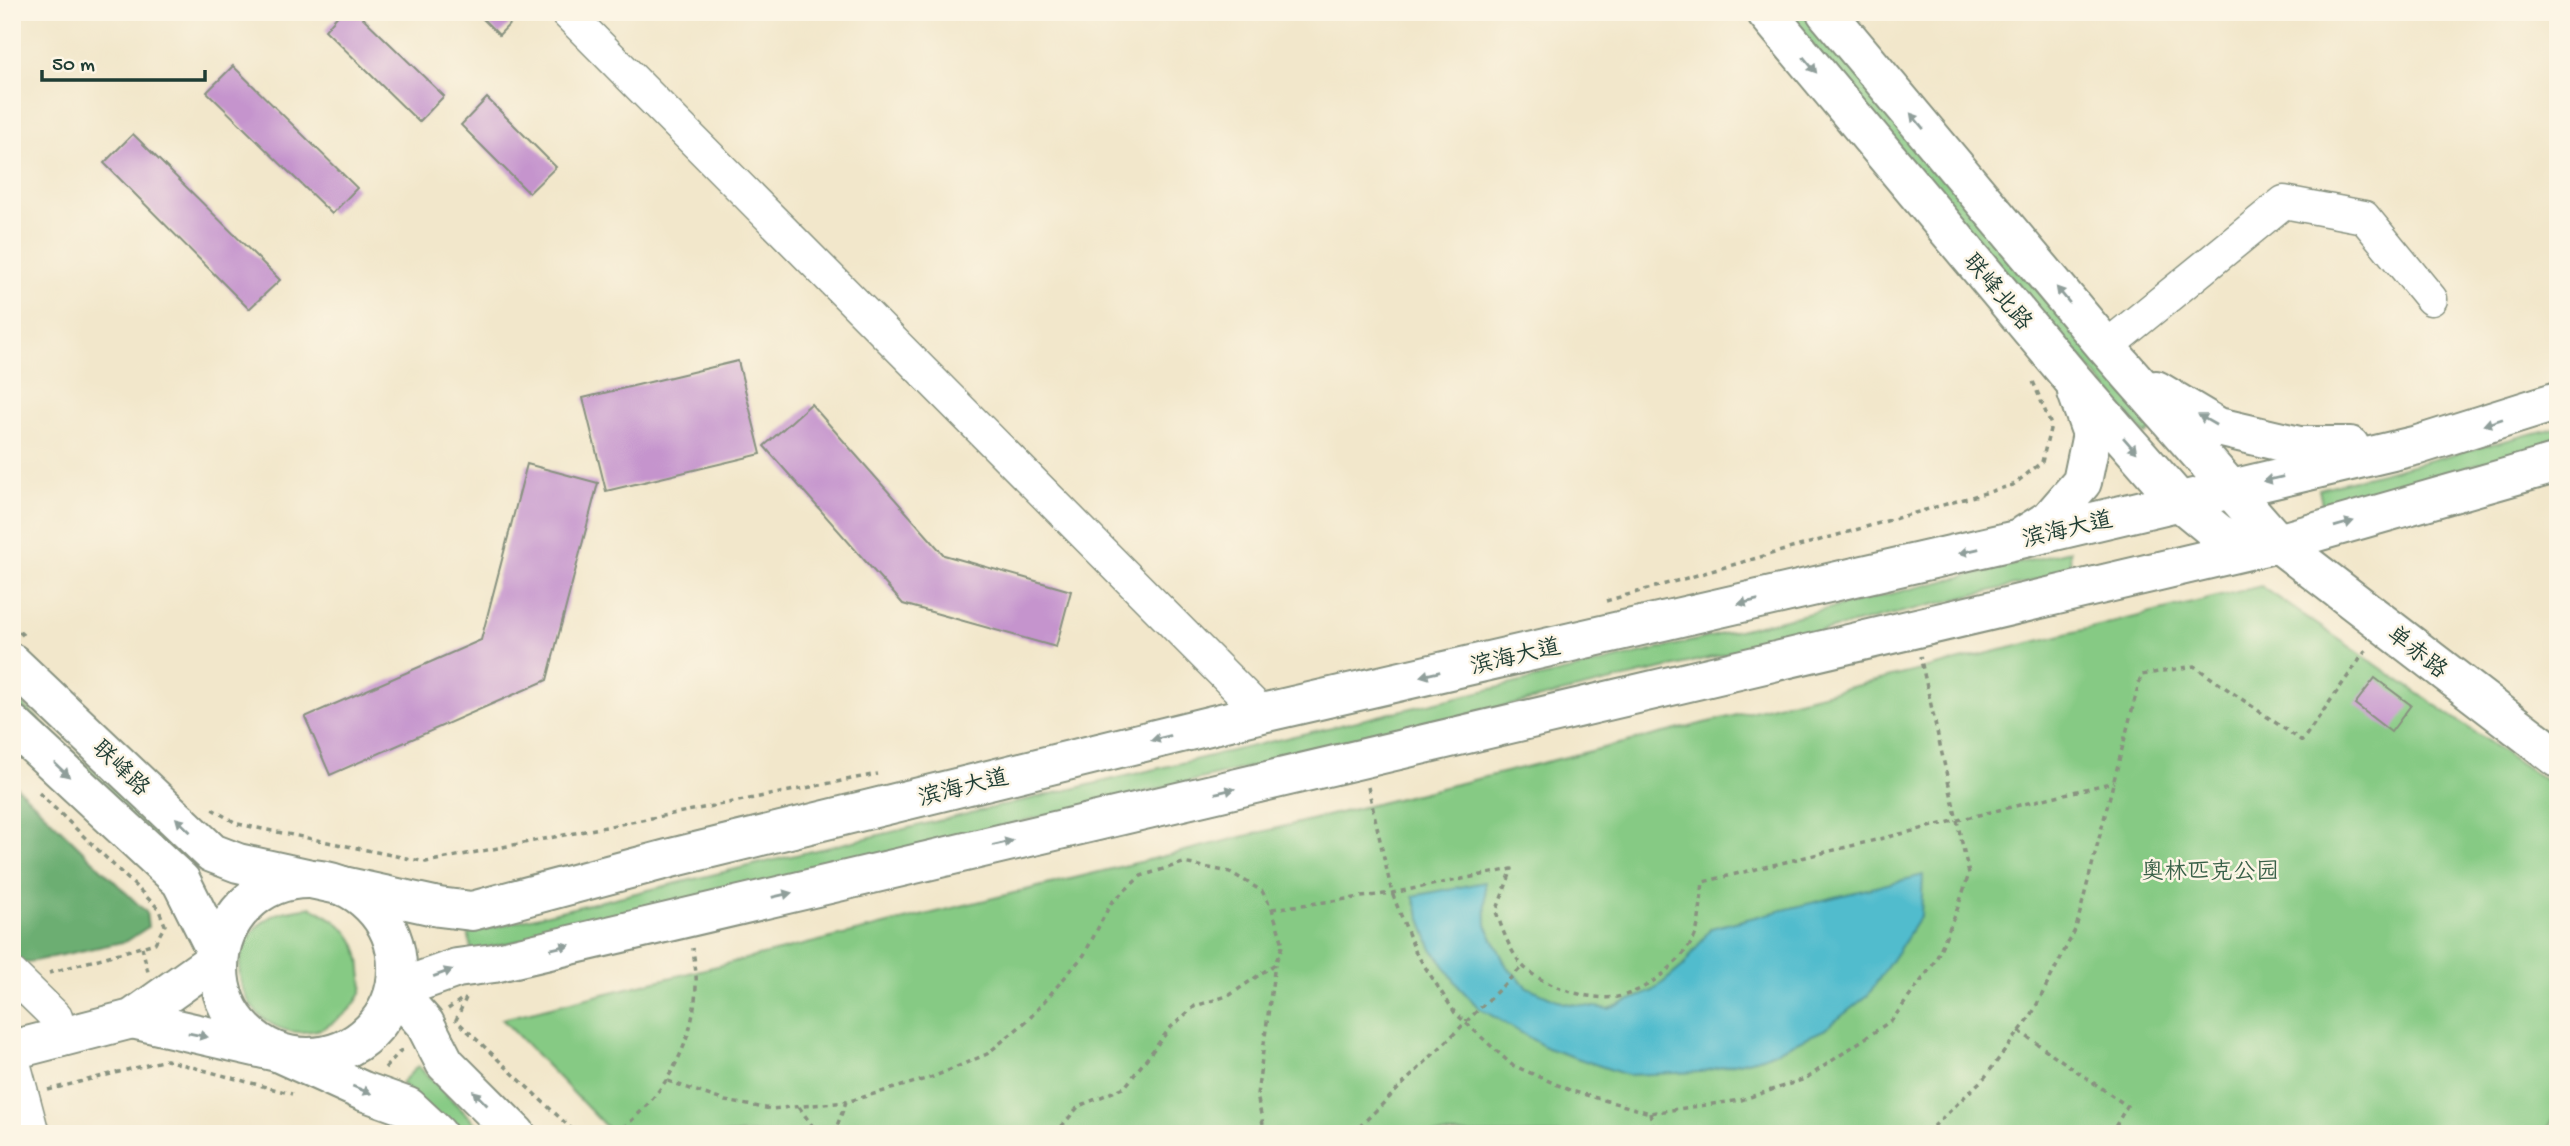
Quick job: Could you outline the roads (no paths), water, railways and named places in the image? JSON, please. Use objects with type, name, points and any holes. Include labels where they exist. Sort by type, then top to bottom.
[{"type":"main road","name":"联峰北路","points":[[1766,12],[2073,380],[2179,501],[2218,533],[2264,546]]},
{"type":"main road","name":"联峰北路","points":[[1826,12],[2106,347],[2229,489],[2264,546]]},
{"type":"main road","points":[[2106,347],[2154,389],[2218,426],[2299,446],[2418,445]]},
{"type":"main road","points":[[2015,540],[2050,519],[2082,482],[2092,433],[2073,380]]},
{"type":"main road","name":"滨海大道","points":[[322,880],[439,907],[472,911],[671,858],[1262,713],[2418,445],[2558,401]]},
{"type":"main road","points":[[395,990],[457,968],[494,963],[2264,546],[2558,463]]},
{"type":"main road","name":"单赤路","points":[[2264,546],[2558,758]]},
{"type":"main road","name":"联峰路","points":[[22,653],[212,853],[238,863],[322,880]]},
{"type":"main road","name":"联峰路","points":[[12,724],[181,881],[219,957]]},
{"type":"main road","points":[[132,1019],[277,1052],[306,1058],[336,1053],[363,1039],[383,1018],[395,990],[397,961],[390,932],[373,907],[350,890],[322,880],[294,880],[267,889],[243,906],[227,930],[219,957],[220,987],[232,1015],[251,1037],[277,1052],[363,1091],[408,1107],[437,1134]]},
{"type":"main road","points":[[12,1050],[132,1019],[219,957]]},
{"type":"main road","points":[[395,990],[425,1024],[445,1063],[516,1134]]},
{"type":"street","points":[[566,12],[1262,713]]},
{"type":"street","points":[[2106,347],[2284,202],[2364,217],[2431,299]]},
{"type":"street","points":[[16,977],[55,1017],[62,1037]]},
{"type":"street","points":[[12,1055],[33,1134]]},
{"type":"water","points":[[1923,875],[1921,915],[1868,995],[1824,1030],[1763,1057],[1701,1072],[1627,1075],[1547,1048],[1479,1008],[1459,987],[1431,947],[1413,896],[1485,882],[1486,925],[1507,967],[1527,987],[1564,1003],[1609,1009],[1653,991],[1683,966],[1711,928]]},
{"type":"park label","name":"奥林匹克公园","points":[[2210,870]]}]
